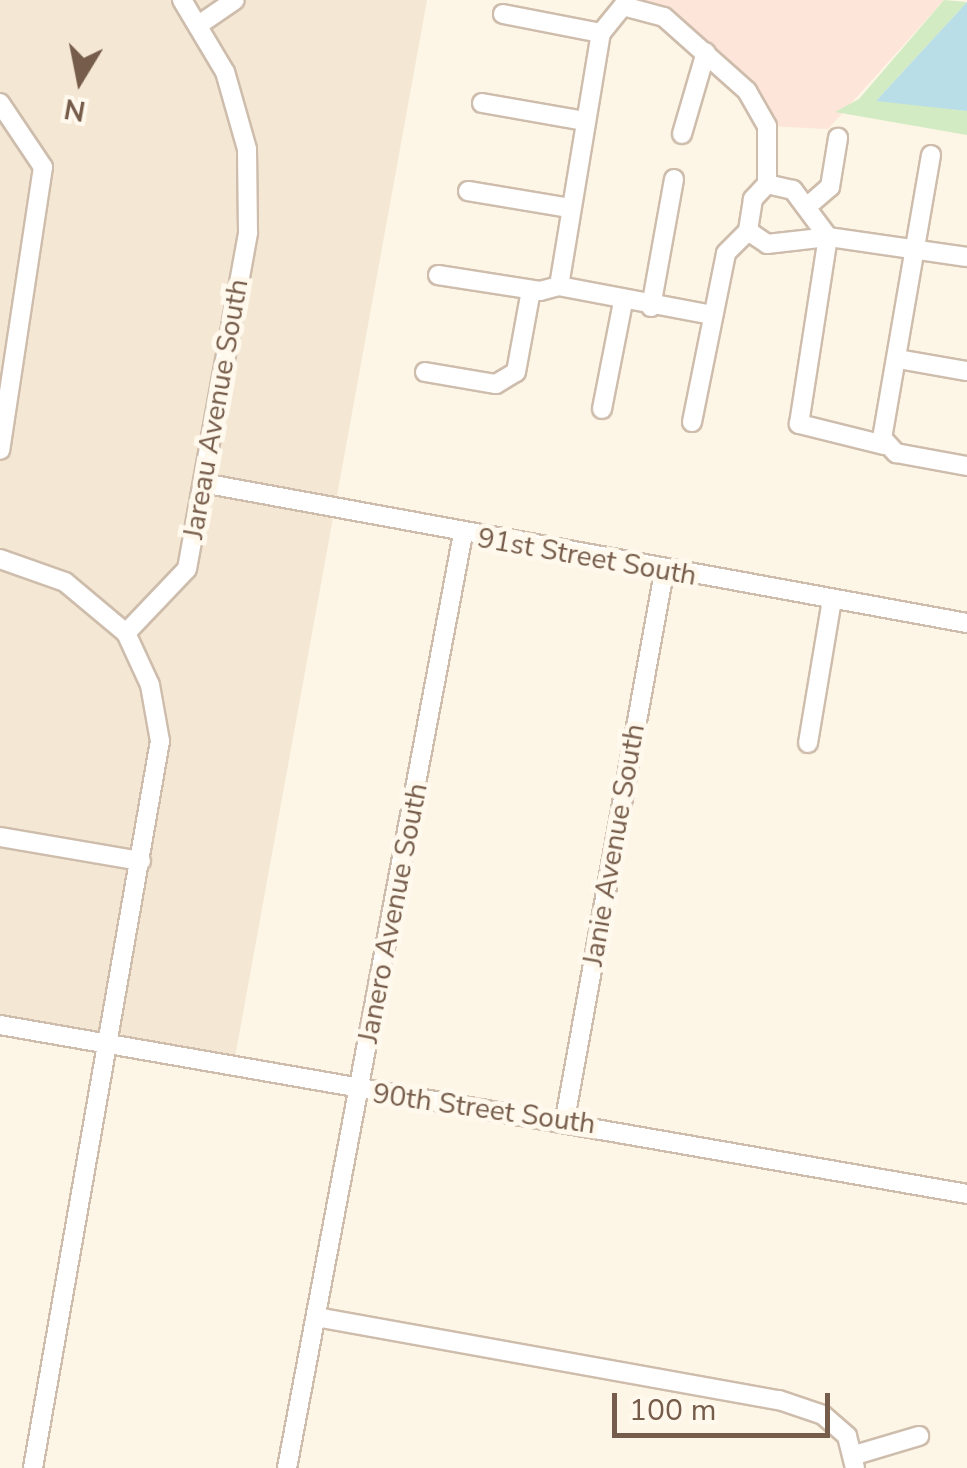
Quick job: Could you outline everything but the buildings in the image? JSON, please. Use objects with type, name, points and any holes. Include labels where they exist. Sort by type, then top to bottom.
[{"type":"street","name":"Jareau Avenue South","points":[[126,633],[187,569],[208,484],[249,192],[225,72],[200,24],[182,0]]},
{"type":"street","points":[[200,24],[236,0]]},
{"type":"street","points":[[559,286],[601,32],[612,11],[631,3],[664,16],[706,52],[767,126],[767,184],[748,231],[726,253],[692,422]]},
{"type":"street","points":[[503,14],[601,32]]},
{"type":"street","points":[[682,134],[706,52]]},
{"type":"street","points":[[0,102],[43,167],[0,450]]},
{"type":"street","points":[[482,104],[585,121]]},
{"type":"street","points":[[809,205],[830,187],[838,138]]},
{"type":"street","points":[[884,445],[931,156]]},
{"type":"street","points":[[651,308],[674,179]]},
{"type":"street","points":[[767,184],[793,190],[809,205],[828,237],[799,424],[967,466]]},
{"type":"street","points":[[468,192],[570,208]]},
{"type":"street","points":[[748,231],[767,244],[828,237],[967,258]]},
{"type":"street","points":[[438,276],[531,290],[559,286],[651,308],[713,315]]},
{"type":"street","points":[[425,372],[496,384],[516,372],[531,290]]},
{"type":"street","points":[[602,410],[623,302]]},
{"type":"street","points":[[898,359],[967,372]]},
{"type":"street","name":"91st Street South","points":[[208,484],[664,572],[967,623]]},
{"type":"street","name":"Janero Avenue South","points":[[287,1468],[463,534]]},
{"type":"street","points":[[0,559],[65,582],[126,633],[150,684],[160,741],[114,1046],[33,1468]]},
{"type":"street","name":"Janie Avenue South","points":[[565,1118],[664,572]]},
{"type":"street","points":[[808,743],[832,600]]},
{"type":"street","points":[[0,838],[141,861]]},
{"type":"street","name":"90th Street South","points":[[0,1026],[358,1090],[565,1118],[967,1194]]},
{"type":"street","points":[[316,1317],[779,1400],[823,1415],[855,1462],[919,1436]]},
{"type":"shaded area","points":[[0,0],[427,0],[233,1068],[0,1025]]},
{"type":"shaded area","points":[[630,0],[944,0],[828,129],[767,126],[747,91]]},
{"type":"green space","points":[[944,0],[967,2],[877,100],[967,111],[967,135],[835,112],[859,99]]},
{"type":"water","points":[[967,2],[967,111],[876,101]]}]
